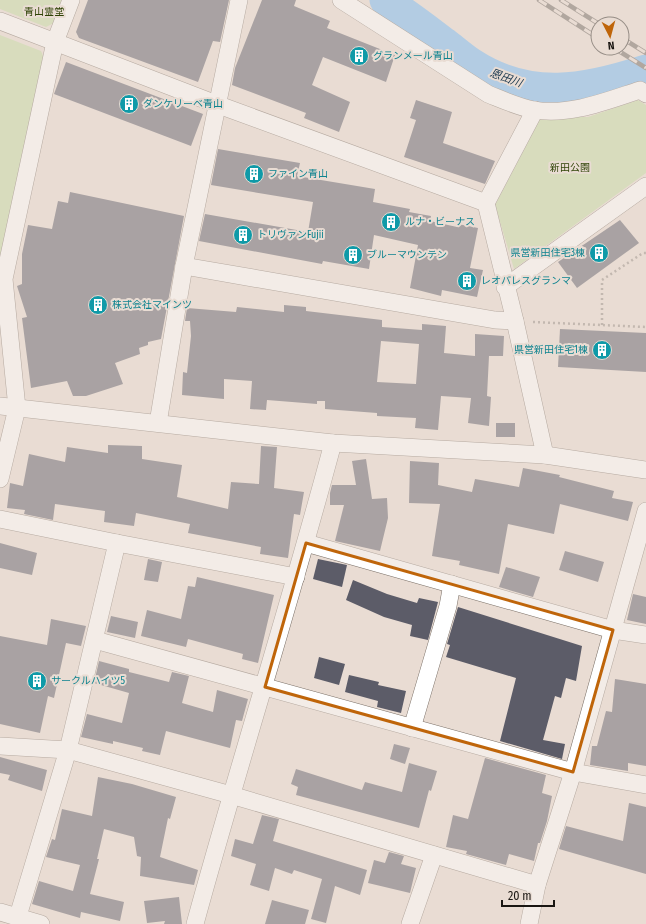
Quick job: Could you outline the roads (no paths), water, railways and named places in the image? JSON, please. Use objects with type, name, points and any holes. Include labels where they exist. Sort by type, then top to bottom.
[{"type":"street","points":[[0,479],[17,408],[2,279],[55,42],[71,0]]},
{"type":"street","points":[[158,422],[184,266],[216,104],[239,0]]},
{"type":"street","points":[[341,0],[488,94],[512,104],[535,110],[551,111],[576,109],[640,90],[646,94]]},
{"type":"street","points":[[0,21],[216,104],[486,203]]},
{"type":"street","points":[[535,110],[486,203],[505,288],[515,321],[545,455]]},
{"type":"street","points":[[505,288],[646,186]]},
{"type":"street","points":[[184,266],[495,320],[515,321]]},
{"type":"street","points":[[0,406],[158,422],[333,443],[545,455],[646,470]]},
{"type":"street","points":[[195,924],[231,795],[265,687],[333,443]]},
{"type":"street","points":[[529,924],[537,885],[573,772],[646,511]]},
{"type":"street","points":[[0,519],[296,577]]},
{"type":"street","points":[[18,916],[68,750],[117,543]]},
{"type":"street","points":[[306,543],[613,630],[646,635]]},
{"type":"street","points":[[412,728],[448,606],[452,584]]},
{"type":"street","points":[[95,640],[573,772],[646,785]]},
{"type":"street","points":[[0,746],[68,750],[231,795],[537,885]]},
{"type":"street","points":[[410,924],[434,855]]},
{"type":"street","points":[[0,912],[18,916],[41,924]]},
{"type":"waterway","name":"恩田川","points":[[385,0],[471,63],[493,75],[514,83],[536,87],[579,87],[601,83],[646,70]]},
{"type":"railway","points":[[539,0],[590,33]]},
{"type":"railway","points":[[561,0],[590,18]]},
{"type":"railway","points":[[630,43],[646,53]]},
{"type":"railway","points":[[627,56],[646,68]]},
{"type":"place","name":"グランメール青山","points":[[359,56]]},
{"type":"place","name":"ダンケリーベ青山","points":[[129,104]]},
{"type":"place","name":"ファイン青山","points":[[254,174]]},
{"type":"place","name":"ルナ・ビーナス","points":[[391,222]]},
{"type":"place","name":"トリヴァンFujii","points":[[243,235]]},
{"type":"place","name":"県営新田住宅3棟","points":[[599,253]]},
{"type":"place","name":"ブルーマウンテン","points":[[353,255]]},
{"type":"place","name":"レオパレスグランマ","points":[[467,281]]},
{"type":"place","name":"株式会社マインツ","points":[[98,305]]},
{"type":"place","name":"県営新田住宅1棟","points":[[602,350]]},
{"type":"place","name":"サークルハイツ5","points":[[37,681]]},
{"type":"park label","name":"青山霊堂","points":[[44,12]]},
{"type":"park label","name":"新田公園","points":[[570,168]]}]
